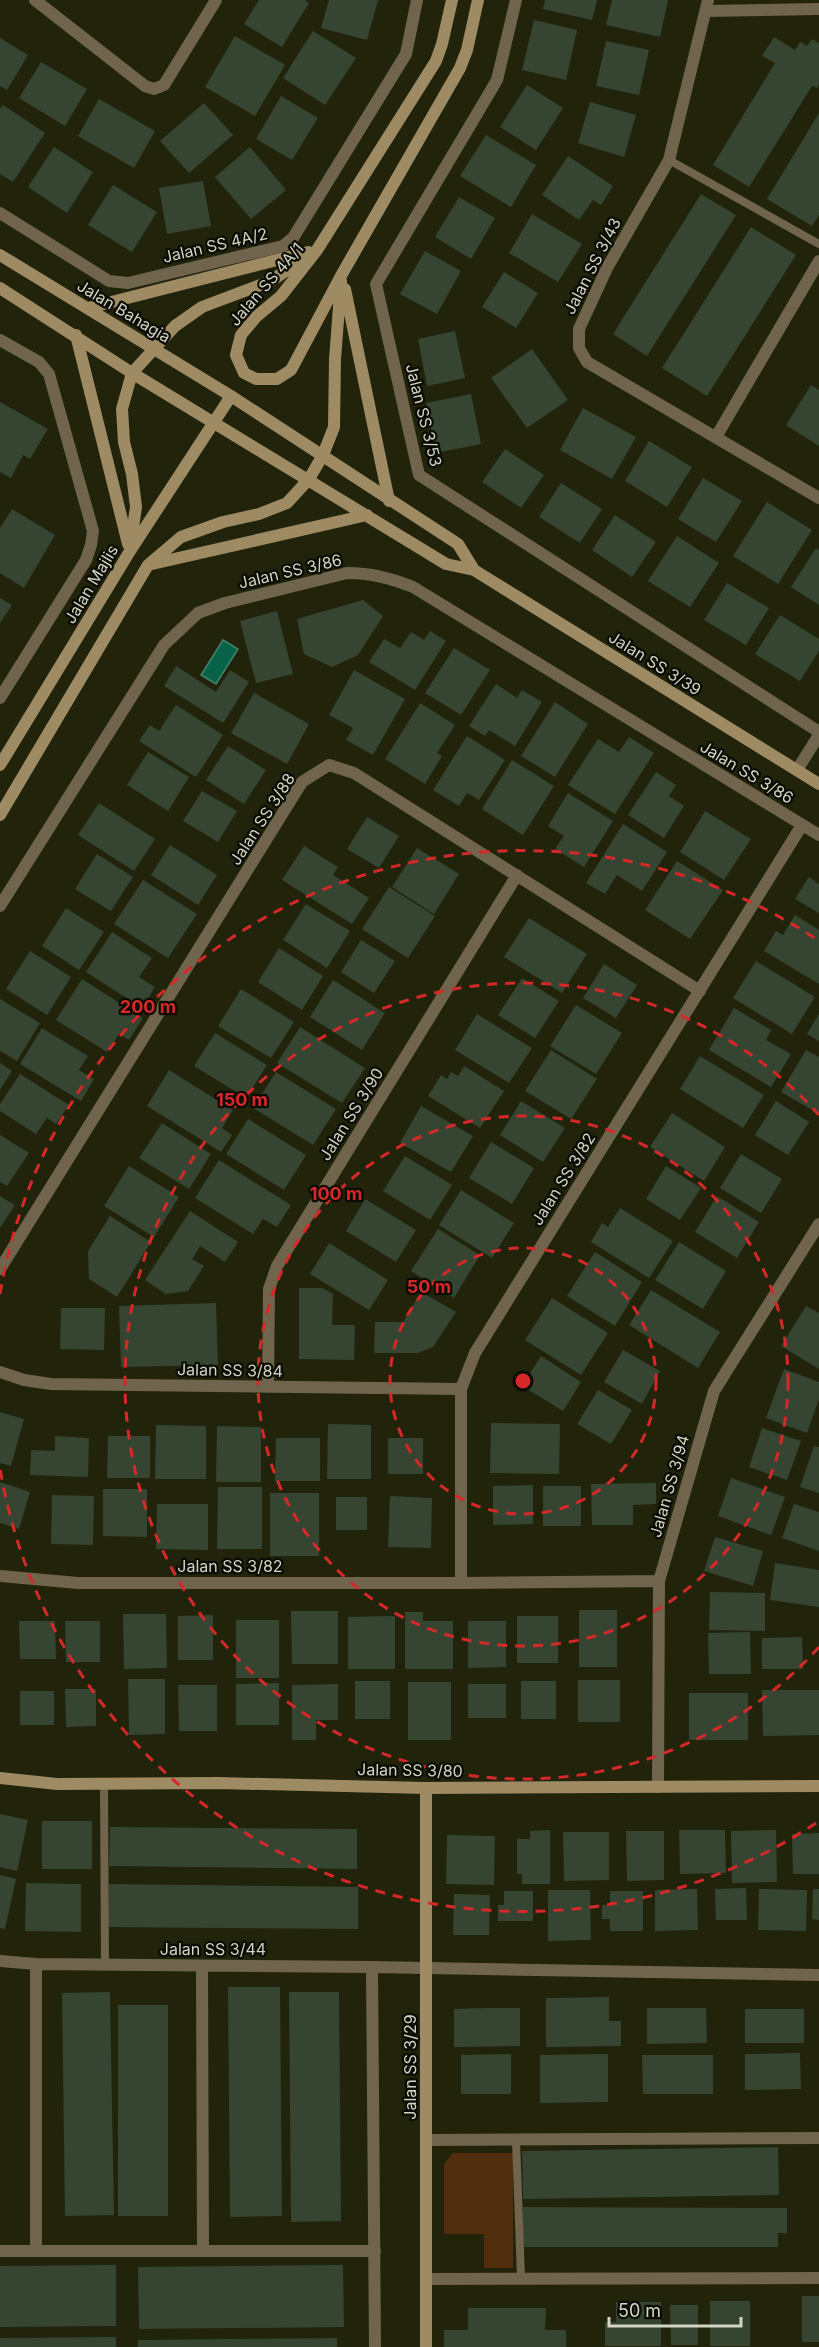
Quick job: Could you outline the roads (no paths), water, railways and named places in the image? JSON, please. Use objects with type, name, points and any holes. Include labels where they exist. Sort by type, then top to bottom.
[{"type":"main road","name":"Jalan SS 4A/1","points":[[452,0],[436,61],[317,250],[281,296],[256,317],[241,335],[236,355],[244,373],[256,379],[277,380],[291,370],[342,274],[460,68],[478,0]]},
{"type":"main road","points":[[88,308],[317,250]]},
{"type":"main road","points":[[130,551],[136,507],[132,474],[124,442],[122,409],[132,373],[175,326],[202,307],[271,281],[317,250]]},
{"type":"main road","name":"Jalan Bahagia","points":[[0,255],[231,396]]},
{"type":"main road","points":[[0,815],[148,565],[181,537],[223,522],[259,514],[287,503],[309,479],[323,455],[334,427],[335,359],[342,274]]},
{"type":"main road","points":[[342,274],[389,501]]},
{"type":"main road","points":[[0,288],[132,373],[214,422]]},
{"type":"main road","points":[[76,335],[130,551]]},
{"type":"main road","name":"Jalan SS 3/39","points":[[231,396],[458,544],[474,570]]},
{"type":"main road","name":"Jalan Majlis","points":[[0,765],[130,551],[231,396]]},
{"type":"main road","name":"Jalan SS 3/39","points":[[214,422],[446,564],[474,570],[819,784]]},
{"type":"main road","points":[[148,565],[367,515]]},
{"type":"main road","name":"Jalan SS 3/80","points":[[0,1778],[57,1784],[218,1783],[426,1788],[819,1786]]},
{"type":"main road","name":"Jalan SS 3/29","points":[[426,1788],[426,2347]]},
{"type":"street","points":[[35,0],[145,86],[154,89],[164,85],[216,0]]},
{"type":"street","name":"Jalan SS 4A/2","points":[[0,213],[109,281],[128,283],[283,246],[293,238],[405,54],[417,0]]},
{"type":"street","name":"Jalan SS 3/53","points":[[516,0],[497,80],[376,285],[419,475],[819,734]]},
{"type":"street","points":[[707,5],[819,9]]},
{"type":"street","name":"Jalan SS 3/43","points":[[707,5],[669,160],[607,268],[579,329],[579,348],[587,362],[819,498]]},
{"type":"street","points":[[716,437],[819,261]]},
{"type":"street","points":[[0,340],[39,362],[49,374],[93,531],[86,560],[0,698]]},
{"type":"street","name":"Jalan SS 3/86","points":[[0,906],[164,645],[181,628],[198,613],[225,603],[347,573],[366,573],[413,587],[819,835]]},
{"type":"street","points":[[796,770],[819,734]]},
{"type":"street","name":"Jalan SS 3/88","points":[[0,1269],[302,782],[329,765],[354,773],[700,991]]},
{"type":"street","name":"Jalan SS 3/82","points":[[461,1583],[461,1389],[475,1353],[802,825]]},
{"type":"street","name":"Jalan SS 3/90","points":[[268,1387],[269,1289],[277,1266],[517,874]]},
{"type":"street","name":"Jalan SS 3/94","points":[[658,1787],[659,1581],[714,1391],[819,1224]]},
{"type":"street","name":"Jalan SS 3/84","points":[[0,1372],[24,1380],[51,1384],[461,1389]]},
{"type":"street","name":"Jalan SS 3/82","points":[[0,1576],[78,1583],[659,1581]]},
{"type":"street","name":"Jalan SS 3/44","points":[[0,1961],[36,1964],[819,1975]]},
{"type":"street","points":[[36,1964],[36,2251]]},
{"type":"street","points":[[202,1966],[203,2251]]},
{"type":"street","points":[[372,1967],[375,2347]]},
{"type":"street","points":[[426,2140],[819,2138]]},
{"type":"street","points":[[0,2251],[375,2251]]},
{"type":"street","points":[[426,2279],[819,2278]]},
{"type":"lane","points":[[669,160],[819,244]]},
{"type":"lane","points":[[104,1784],[105,1965]]},
{"type":"lane","points":[[516,2140],[521,2278]]}]
